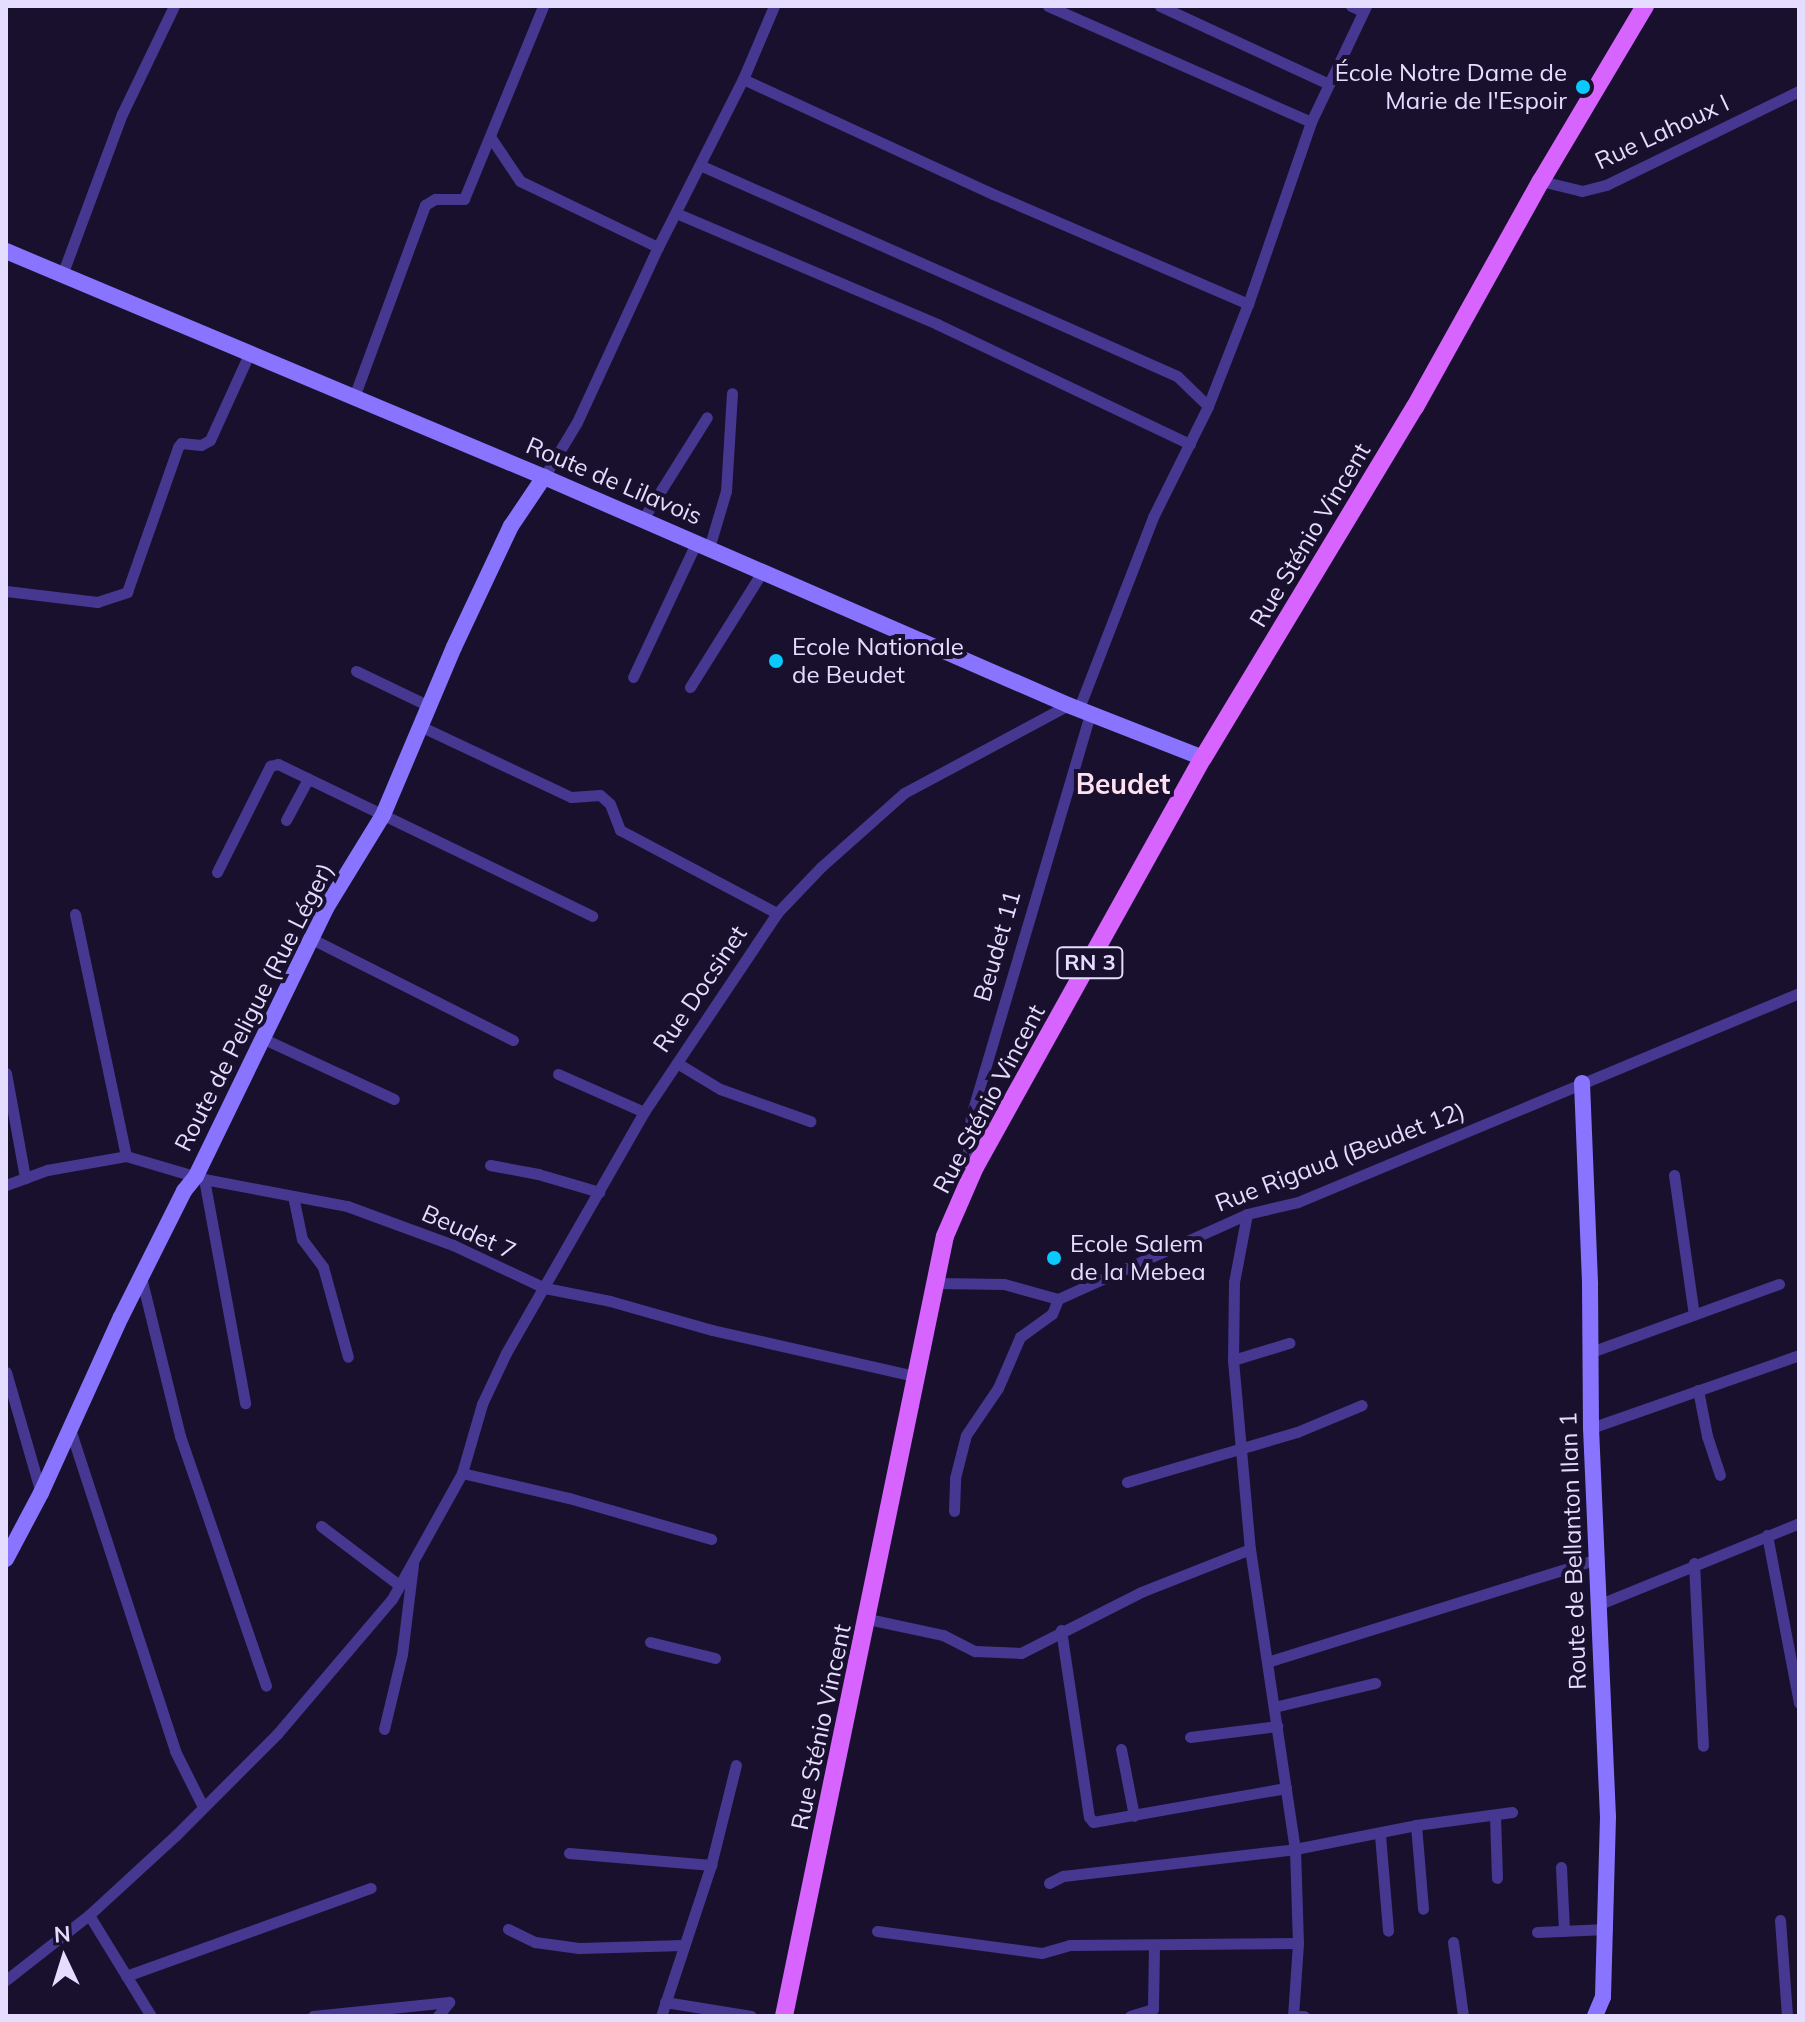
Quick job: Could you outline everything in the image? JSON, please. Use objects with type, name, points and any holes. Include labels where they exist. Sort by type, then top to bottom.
[{"type":"main road","name":"Rue Sténio Vincent","points":[[784,2016],[945,1236],[963,1195],[1203,758],[1415,407],[1541,181],[1645,6]]},
{"type":"street","points":[[62,275],[122,114],[174,6]]},
{"type":"street","points":[[354,397],[425,205],[435,199],[464,199],[543,6]]},
{"type":"street","points":[[544,477],[577,422],[658,247],[702,166],[774,6]]},
{"type":"street","points":[[1048,6],[1311,122]]},
{"type":"street","points":[[1160,6],[1329,84]]},
{"type":"street","points":[[1351,6],[1364,9]]},
{"type":"street","name":"Beudet 11","points":[[963,1195],[971,1116],[1079,709],[1153,517],[1208,406],[1248,304],[1311,122],[1364,9]]},
{"type":"street","points":[[743,79],[993,194],[1248,304]]},
{"type":"street","name":"Rue Lahoux I","points":[[1541,181],[1582,191],[1606,185],[1799,91]]},
{"type":"street","points":[[491,138],[520,181],[658,247]]},
{"type":"street","points":[[702,166],[1177,376],[1208,406]]},
{"type":"street","points":[[676,213],[937,324],[1190,444]]},
{"type":"street","name":"Route de Lilavois","points":[[6,251],[643,519],[1079,709],[1203,758]]},
{"type":"street","points":[[6,591],[97,602],[127,592],[178,447],[181,443],[201,445],[210,440],[250,352]]},
{"type":"street","points":[[633,677],[703,546],[726,491],[732,393]]},
{"type":"street","points":[[643,519],[707,417]]},
{"type":"street","name":"Route de Peligue (Rue Léger)","points":[[6,1559],[41,1493],[69,1426],[184,1191],[200,1178],[312,939],[383,815],[511,526],[544,477]]},
{"type":"street","points":[[690,687],[762,572]]},
{"type":"street","points":[[356,671],[429,706]]},
{"type":"street","name":"Rue Docsinet","points":[[6,1980],[89,1915],[277,1734],[392,1599],[462,1473],[482,1404],[506,1353],[644,1112],[777,913],[821,867],[904,793],[1079,709]]},
{"type":"street","points":[[420,726],[571,797],[592,793],[600,795],[610,804],[620,830],[777,913]]},
{"type":"street","points":[[217,872],[270,766],[278,764],[592,916]]},
{"type":"street","points":[[286,820],[308,779]]},
{"type":"street","points":[[75,914],[126,1156]]},
{"type":"street","points":[[312,939],[513,1040]]},
{"type":"street","name":"Rue Rigaud (Beudet 12)","points":[[1058,1299],[1247,1214],[1298,1202],[1799,993]]},
{"type":"street","points":[[264,1039],[394,1099]]},
{"type":"street","points":[[677,1063],[720,1089],[810,1121]]},
{"type":"street","points":[[6,1073],[25,1178]]},
{"type":"street","points":[[558,1074],[644,1112]]},
{"type":"street","name":"Route de Bellanton Ilan 1","points":[[1582,1083],[1591,1428],[1608,1817],[1603,1997],[1595,2016]]},
{"type":"street","name":"Beudet 7","points":[[6,1185],[47,1170],[126,1156],[200,1178],[347,1206],[453,1245],[545,1288],[915,1376]]},
{"type":"street","points":[[490,1165],[538,1174],[599,1192]]},
{"type":"street","points":[[1674,1175],[1694,1315]]},
{"type":"street","points":[[200,1178],[245,1403]]},
{"type":"street","points":[[293,1196],[302,1239],[323,1267],[348,1357]]},
{"type":"street","points":[[1247,1214],[1234,1282],[1233,1360],[1250,1549],[1295,1849],[1298,1943],[1293,2016],[1304,2016]]},
{"type":"street","points":[[141,1277],[180,1436],[266,1686]]},
{"type":"street","points":[[936,1283],[1004,1284],[1058,1299],[1052,1314],[1020,1337],[998,1388],[966,1435],[955,1478],[954,1511]]},
{"type":"street","points":[[1591,1352],[1779,1284]]},
{"type":"street","points":[[1233,1360],[1289,1343]]},
{"type":"street","points":[[1591,1428],[1799,1355]]},
{"type":"street","points":[[6,1372],[41,1493]]},
{"type":"street","points":[[1698,1390],[1707,1436],[1720,1475]]},
{"type":"street","points":[[1127,1482],[1297,1432],[1362,1405]]},
{"type":"street","points":[[69,1426],[175,1751],[203,1807]]},
{"type":"street","points":[[462,1473],[569,1498],[711,1539]]},
{"type":"street","points":[[1600,1604],[1694,1563],[1799,1523]]},
{"type":"street","points":[[321,1526],[399,1585]]},
{"type":"street","points":[[1767,1535],[1799,1703]]},
{"type":"street","points":[[868,1619],[943,1635],[975,1651],[1021,1653],[1141,1592],[1250,1549]]},
{"type":"street","points":[[384,1729],[402,1654],[413,1559]]},
{"type":"street","points":[[1267,1662],[1598,1559]]},
{"type":"street","points":[[1694,1563],[1703,1746]]},
{"type":"street","points":[[1061,1630],[1089,1817],[1098,1823],[1286,1788]]},
{"type":"street","points":[[650,1642],[715,1658]]},
{"type":"street","points":[[1274,1707],[1375,1683]]},
{"type":"street","points":[[1190,1737],[1277,1726]]},
{"type":"street","points":[[1121,1749],[1134,1816]]},
{"type":"street","points":[[661,2016],[711,1865],[736,1765]]},
{"type":"street","points":[[1049,1883],[1063,1876],[1295,1849],[1380,1835],[1416,1825],[1512,1812]]},
{"type":"street","points":[[1495,1815],[1497,1878]]},
{"type":"street","points":[[1416,1825],[1423,1909]]},
{"type":"street","points":[[1380,1835],[1388,1931]]},
{"type":"street","points":[[569,1853],[711,1865]]},
{"type":"street","points":[[1561,1867],[1564,1931]]},
{"type":"street","points":[[126,1976],[371,1888]]},
{"type":"street","points":[[89,1915],[151,2016]]},
{"type":"street","points":[[1780,1920],[1787,2016]]},
{"type":"street","points":[[508,1929],[535,1942],[579,1948],[683,1945]]},
{"type":"street","points":[[1537,1932],[1607,1929]]},
{"type":"street","points":[[877,1931],[1042,1953],[1070,1945],[1298,1943]]},
{"type":"street","points":[[1453,1942],[1463,2016]]},
{"type":"street","points":[[1130,2016],[1153,2009],[1154,1945]]},
{"type":"street","points":[[313,2016],[449,2002],[438,2016]]},
{"type":"street","points":[[665,2002],[751,2016]]},
{"type":"place","name":"École Notre Dame de Marie de l'Espoir","points":[[1583,87]]},
{"type":"place","name":"Ecole Nationale de Beudet","points":[[776,661]]},
{"type":"place","name":"Ecole Salem de la Mebea","points":[[1054,1258]]},
{"type":"district","name":"Beudet","points":[[1123,784]]}]
